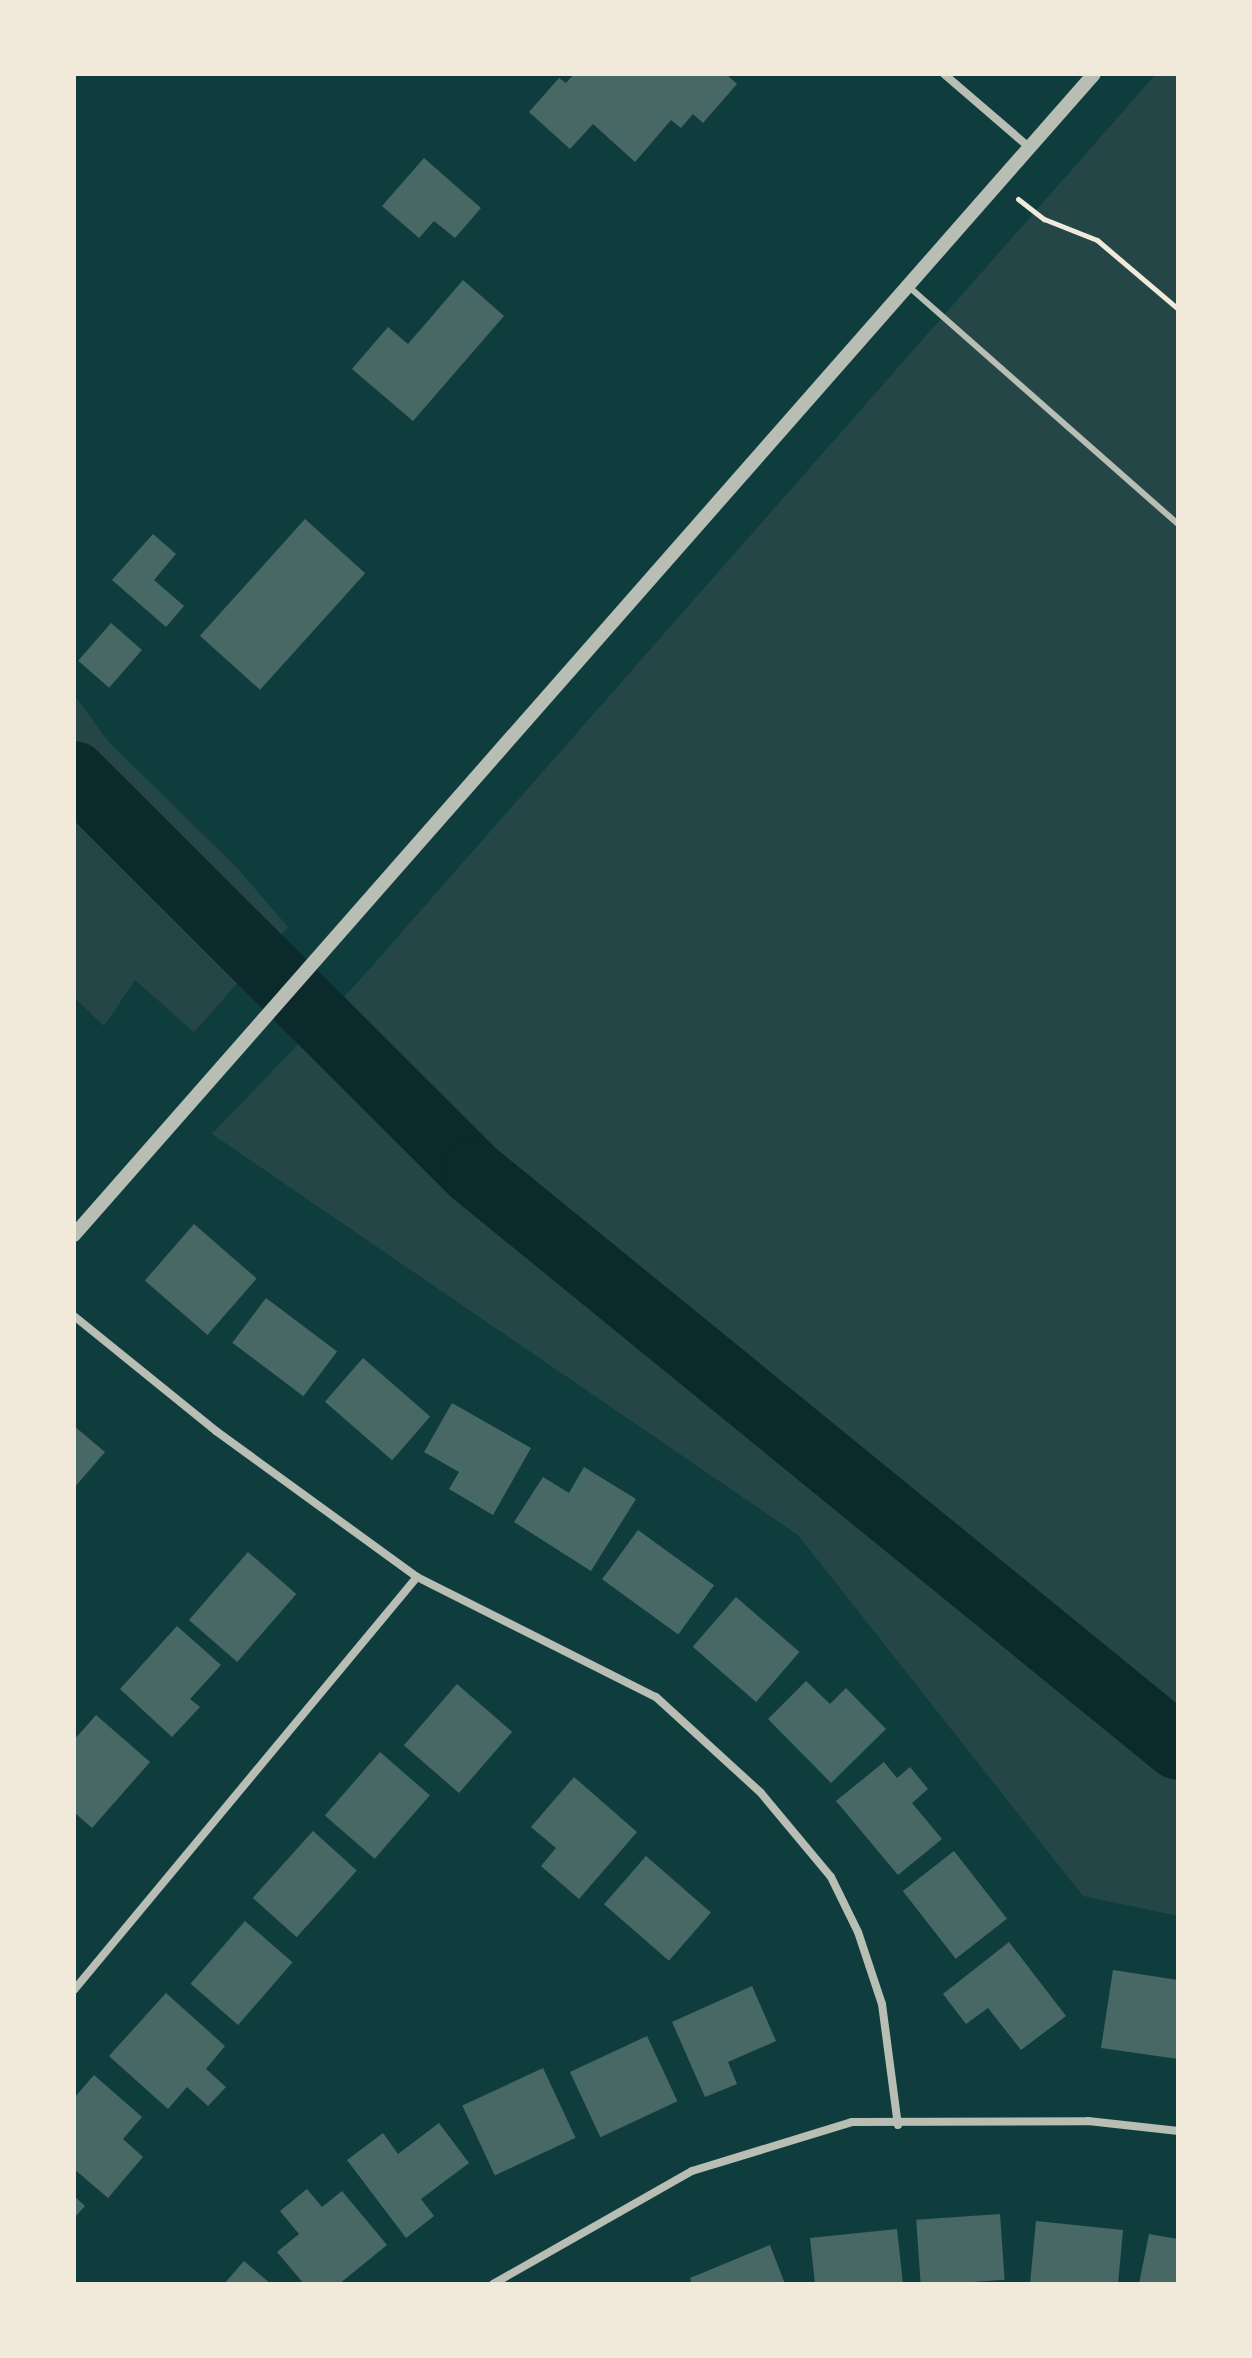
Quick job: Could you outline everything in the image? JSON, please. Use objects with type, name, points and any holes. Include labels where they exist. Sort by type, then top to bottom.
[{"type":"street","points":[[944,74],[1030,148]]},
{"type":"street","points":[[74,1235],[1094,74]]},
{"type":"street","points":[[74,1316],[216,1431],[417,1577],[656,1697],[761,1793],[831,1877],[858,1932],[882,2004],[898,2125]]},
{"type":"street","points":[[74,1990],[417,1577]]},
{"type":"street","points":[[493,2284],[692,2171],[852,2122],[898,2125],[1088,2121],[1178,2131]]},
{"type":"lane","points":[[908,286],[1178,524]]},
{"type":"path","points":[[998,183],[1044,219],[1097,240],[1178,309]]},
{"type":"shaded area","points":[[1156,74],[1178,74],[1178,1916],[1083,1896],[798,1535],[212,1134],[358,982]]},
{"type":"shaded area","points":[[74,695],[108,741],[237,868],[288,927],[194,1032],[135,980],[104,1026],[74,997]]},
{"type":"building","points":[[574,74],[726,74],[737,84],[703,123],[693,114],[681,128],[671,120],[635,162],[593,124],[570,149],[529,112],[559,78],[566,83]]},
{"type":"building","points":[[424,158],[481,208],[455,238],[434,221],[419,238],[382,206]]},
{"type":"building","points":[[463,280],[504,316],[413,421],[352,369],[388,327],[408,344]]},
{"type":"building","points":[[305,519],[365,573],[260,690],[200,636]]},
{"type":"building","points":[[153,534],[176,554],[154,580],[184,606],[166,627],[112,580]]},
{"type":"building","points":[[111,623],[142,650],[109,688],[78,661]]},
{"type":"building","points":[[194,1224],[257,1278],[207,1335],[145,1281]]},
{"type":"building","points":[[266,1298],[337,1352],[303,1396],[232,1343]]},
{"type":"building","points":[[363,1358],[430,1416],[392,1460],[325,1402]]},
{"type":"building","points":[[452,1403],[531,1448],[493,1515],[449,1489],[459,1472],[424,1452]]},
{"type":"building","points":[[74,1426],[105,1452],[74,1488]]},
{"type":"building","points":[[584,1467],[636,1499],[591,1571],[514,1522],[543,1477],[569,1493]]},
{"type":"building","points":[[638,1530],[714,1585],[678,1635],[602,1579]]},
{"type":"building","points":[[248,1552],[296,1594],[237,1662],[189,1620]]},
{"type":"building","points":[[736,1597],[799,1652],[756,1702],[693,1647]]},
{"type":"building","points":[[177,1626],[221,1665],[190,1699],[200,1707],[172,1737],[120,1689]]},
{"type":"building","points":[[806,1681],[830,1704],[846,1688],[886,1729],[831,1783],[768,1719]]},
{"type":"building","points":[[457,1684],[512,1732],[459,1793],[404,1745]]},
{"type":"building","points":[[96,1715],[150,1762],[92,1828],[74,1812],[74,1740]]},
{"type":"building","points":[[380,1752],[430,1795],[375,1859],[325,1815]]},
{"type":"building","points":[[884,1762],[897,1778],[910,1767],[928,1789],[912,1803],[942,1839],[898,1875],[836,1801]]},
{"type":"building","points":[[574,1777],[637,1832],[579,1899],[541,1866],[556,1848],[531,1827]]},
{"type":"building","points":[[313,1831],[357,1870],[297,1937],[253,1898]]},
{"type":"building","points":[[954,1851],[1007,1919],[956,1959],[903,1891]]},
{"type":"building","points":[[646,1856],[711,1912],[669,1961],[604,1904]]},
{"type":"building","points":[[245,1921],[293,1962],[238,2025],[191,1984]]},
{"type":"building","points":[[1009,1942],[1066,2016],[1021,2050],[988,2008],[966,2024],[943,1994]]},
{"type":"building","points":[[1113,1970],[1178,1980],[1178,2059],[1101,2048]]},
{"type":"building","points":[[752,1986],[776,2041],[728,2062],[737,2084],[705,2097],[672,2022]]},
{"type":"building","points":[[166,1993],[225,2046],[206,2069],[226,2087],[208,2106],[187,2087],[168,2109],[109,2056]]},
{"type":"building","points":[[647,2036],[677,2101],[600,2137],[570,2072]]},
{"type":"building","points":[[543,2068],[576,2138],[495,2175],[462,2106]]},
{"type":"building","points":[[94,2075],[142,2117],[123,2139],[143,2157],[108,2198],[74,2169],[74,2098]]},
{"type":"building","points":[[439,2123],[469,2163],[421,2199],[434,2216],[406,2238],[347,2160],[383,2133],[398,2154]]},
{"type":"building","points":[[307,2189],[322,2207],[342,2191],[387,2245],[339,2284],[304,2284],[277,2252],[299,2234],[280,2211]]},
{"type":"building","points":[[74,2196],[85,2206],[74,2218]]},
{"type":"building","points":[[1000,2214],[1005,2280],[921,2284],[916,2220]]},
{"type":"building","points":[[1036,2221],[1123,2230],[1118,2284],[1030,2284]]},
{"type":"building","points":[[897,2229],[903,2284],[815,2284],[810,2238]]},
{"type":"building","points":[[1149,2234],[1178,2239],[1178,2284],[1139,2284]]},
{"type":"building","points":[[770,2245],[785,2284],[692,2284],[690,2278]]},
{"type":"building","points":[[244,2261],[271,2284],[224,2284]]},
{"type":"waterway","points":[[74,774],[474,1173],[1178,1747]]}]
